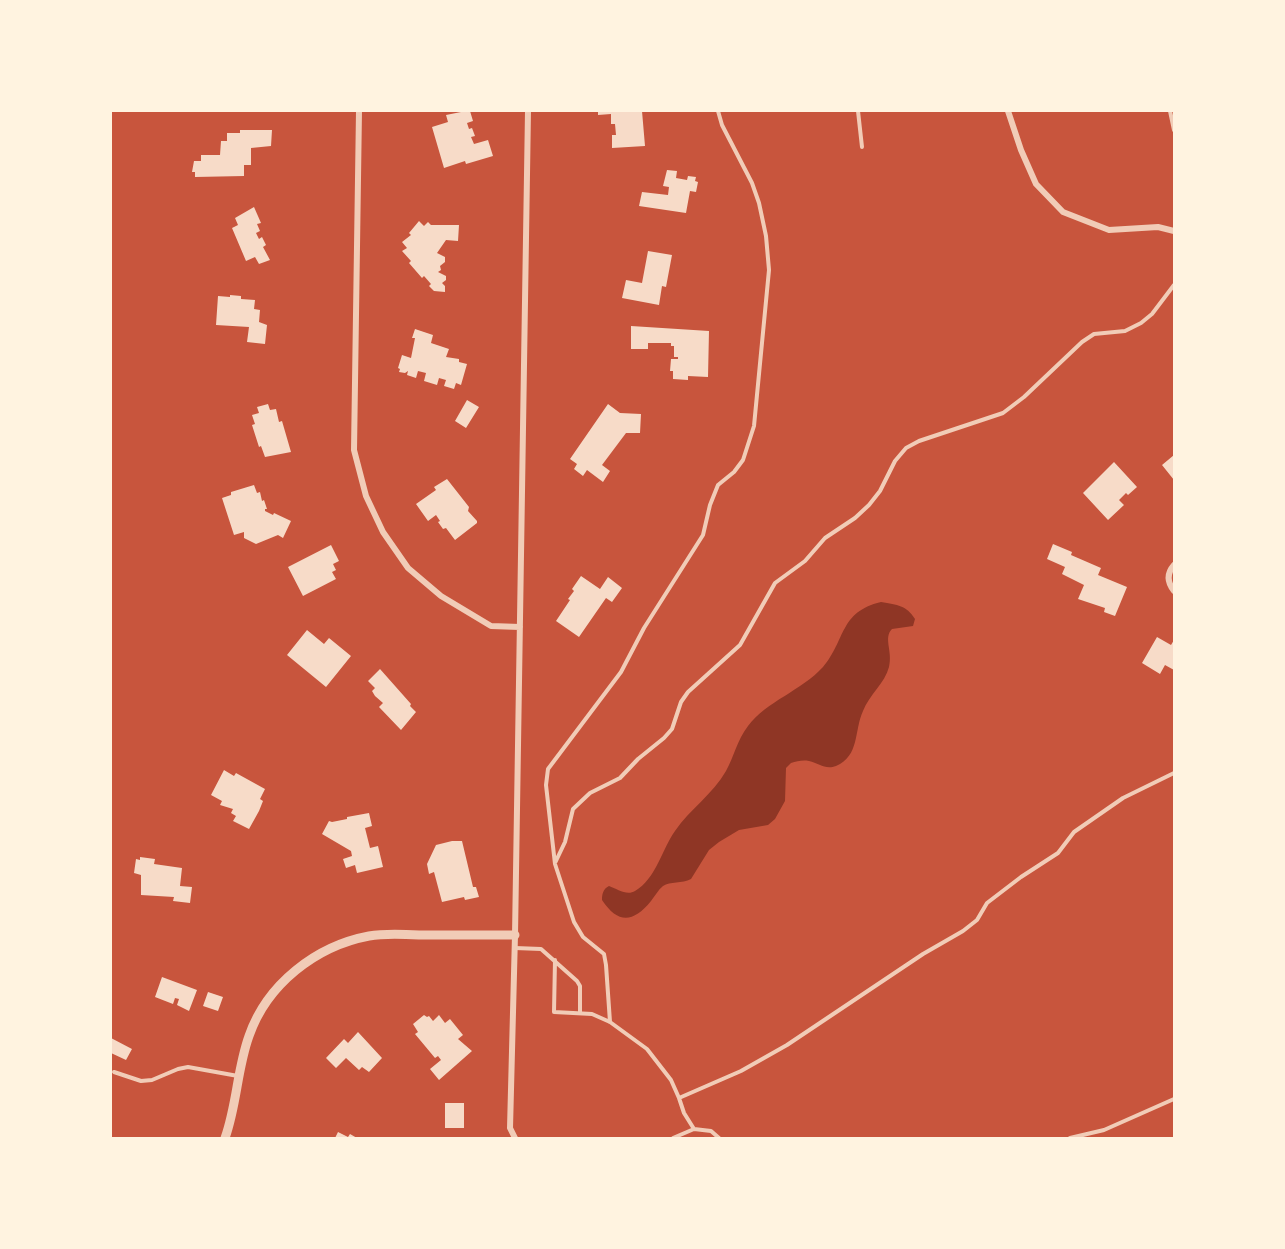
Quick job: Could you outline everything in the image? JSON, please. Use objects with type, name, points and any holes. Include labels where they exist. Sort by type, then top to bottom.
[{"type":"street","points":[[359,111],[354,450],[366,496],[383,532],[408,568],[441,596],[491,626],[520,627]]},
{"type":"street","points":[[515,1138],[510,1128],[515,948],[528,111]]},
{"type":"street","points":[[1008,111],[1020,150],[1036,184],[1063,212],[1109,230],[1158,227],[1174,231]]},
{"type":"street","points":[[1174,565],[1168,577],[1174,591]]},
{"type":"street","points":[[225,1138],[233,1113],[249,1034],[268,1000],[283,981],[303,964],[339,944],[370,935],[515,935]]},
{"type":"lane","points":[[610,1022],[606,964],[603,954],[583,937],[573,922],[555,864],[546,785],[548,770],[621,672],[644,628],[703,535],[710,505],[718,485],[734,472],[743,460],[754,426],[769,270],[766,236],[759,202],[752,183],[722,125],[718,111]]},
{"type":"lane","points":[[858,111],[862,147]]},
{"type":"lane","points":[[1170,111],[1174,130]]},
{"type":"lane","points":[[555,864],[565,842],[573,809],[590,793],[620,778],[672,729],[681,702],[688,692],[740,645],[775,583],[805,561],[825,538],[855,518],[869,505],[880,492],[895,461],[906,448],[919,441],[1004,413],[1082,342],[1094,334],[1125,331],[1141,323],[1152,314],[1174,285]]},
{"type":"lane","points":[[679,1098],[741,1071],[787,1046],[923,954],[963,931],[977,920],[987,903],[1058,853],[1074,832],[1124,798],[1174,773]]},
{"type":"lane","points":[[515,948],[541,949],[579,983],[580,1012]]},
{"type":"lane","points":[[555,960],[554,1012],[592,1014],[610,1022],[647,1049],[671,1080],[684,1113],[694,1129]]},
{"type":"lane","points":[[114,1072],[141,1081],[152,1080],[188,1067],[239,1077]]},
{"type":"lane","points":[[1070,1138],[1104,1130],[1174,1099]]},
{"type":"lane","points":[[673,1138],[694,1129],[711,1131],[719,1138]]},
{"type":"shaded area","points":[[881,602],[901,606],[915,619],[913,626],[892,629],[889,633],[890,661],[887,673],[863,711],[853,749],[844,762],[832,767],[807,761],[791,763],[786,768],[785,801],[775,819],[768,825],[739,830],[719,842],[709,850],[691,879],[663,886],[638,914],[626,918],[620,917],[608,908],[602,900],[605,889],[609,886],[629,893],[642,886],[675,831],[721,779],[741,737],[756,717],[805,683],[823,667],[850,620],[867,607]]},
{"type":"building","points":[[470,111],[473,121],[467,123],[475,136],[471,137],[474,144],[488,140],[493,156],[466,164],[465,161],[444,168],[432,127],[448,122],[446,115]]},
{"type":"building","points":[[598,111],[642,111],[645,146],[612,148],[612,135],[616,135],[615,124],[611,124],[611,114],[598,115]]},
{"type":"building","points":[[240,130],[272,130],[271,146],[251,148],[251,165],[244,165],[244,176],[195,177],[195,172],[192,172],[194,161],[201,161],[201,155],[220,155],[221,141],[227,141],[227,133],[240,133]]},
{"type":"building","points":[[667,170],[677,171],[676,178],[687,180],[688,176],[696,177],[695,181],[698,182],[696,192],[690,191],[686,213],[639,206],[642,192],[668,195],[669,187],[663,186]]},
{"type":"building","points":[[254,207],[261,223],[257,224],[260,231],[256,233],[259,239],[262,237],[266,245],[263,247],[270,260],[259,264],[255,257],[246,261],[232,228],[238,225],[235,218]]},
{"type":"building","points":[[419,221],[424,226],[428,222],[431,225],[459,225],[458,241],[446,240],[437,253],[445,257],[445,262],[440,266],[441,270],[438,272],[446,276],[446,280],[442,283],[445,286],[445,292],[434,291],[424,276],[422,278],[409,263],[411,261],[402,251],[407,248],[402,242],[411,235],[409,233]]},
{"type":"building","points":[[648,251],[672,255],[666,287],[662,286],[659,305],[622,298],[626,280],[642,283]]},
{"type":"building","points":[[230,295],[255,300],[254,309],[260,310],[259,322],[267,325],[265,344],[247,342],[249,327],[216,325],[218,296],[230,297]]},
{"type":"building","points":[[631,326],[709,331],[708,377],[688,376],[688,380],[673,379],[673,371],[670,371],[671,359],[678,359],[674,357],[674,346],[671,346],[671,343],[648,343],[648,349],[631,349]]},
{"type":"building","points":[[415,329],[433,335],[431,343],[449,349],[446,357],[459,359],[459,362],[467,364],[461,385],[456,383],[454,389],[444,386],[446,380],[439,378],[437,385],[424,381],[426,373],[418,371],[416,378],[407,375],[408,371],[399,372],[402,355],[411,358]]},
{"type":"building","points":[[467,400],[479,407],[466,428],[455,421]]},
{"type":"building","points":[[268,404],[270,410],[276,409],[279,422],[282,421],[291,452],[265,457],[261,446],[259,447],[252,425],[255,424],[252,415],[259,413],[257,407]]},
{"type":"building","points":[[608,404],[620,413],[641,414],[640,433],[626,433],[602,465],[610,471],[603,482],[587,470],[583,476],[574,469],[577,464],[570,459]]},
{"type":"building","points":[[1174,455],[1174,480],[1162,465]]},
{"type":"building","points":[[1114,462],[1137,487],[1119,500],[1124,505],[1108,520],[1083,493]]},
{"type":"building","points":[[447,479],[477,521],[455,540],[446,528],[443,529],[436,515],[428,521],[416,504],[436,490],[434,487]]},
{"type":"building","points":[[254,485],[257,493],[260,492],[262,501],[264,500],[267,509],[265,511],[291,521],[283,538],[278,535],[256,544],[244,538],[244,532],[234,535],[222,498],[231,495],[231,492]]},
{"type":"building","points":[[1053,544],[1101,568],[1098,575],[1127,587],[1115,616],[1104,612],[1105,608],[1078,599],[1084,585],[1062,574],[1065,567],[1047,559]]},
{"type":"building","points":[[331,545],[339,561],[333,564],[336,570],[332,572],[336,579],[303,596],[288,567]]},
{"type":"building","points":[[581,576],[600,589],[608,577],[622,588],[612,602],[606,598],[579,637],[556,621],[570,600],[568,599],[574,591],[572,589]]},
{"type":"building","points":[[307,630],[324,644],[329,638],[351,656],[326,687],[287,655]]},
{"type":"building","points":[[1157,637],[1171,645],[1174,640],[1174,670],[1165,665],[1160,674],[1142,663]]},
{"type":"building","points":[[380,669],[416,712],[401,730],[379,707],[383,703],[375,696],[372,691],[375,688],[368,681]]},
{"type":"building","points":[[224,770],[234,776],[236,773],[265,789],[260,799],[263,801],[259,811],[249,829],[233,821],[236,816],[231,813],[233,809],[220,805],[222,801],[211,795]]},
{"type":"building","points":[[369,813],[372,826],[365,828],[370,848],[378,846],[383,867],[357,873],[355,865],[346,868],[343,859],[352,856],[351,851],[322,834],[329,821]]},
{"type":"building","points":[[462,841],[473,887],[476,887],[479,897],[465,900],[464,897],[442,902],[434,872],[429,874],[427,864],[436,845]]},
{"type":"building","points":[[140,857],[155,859],[154,864],[182,868],[180,886],[192,887],[190,903],[173,901],[174,897],[141,895],[141,875],[134,873],[136,859],[140,860]]},
{"type":"building","points":[[162,977],[197,990],[189,1011],[177,1005],[179,999],[175,998],[173,1004],[155,997]]},
{"type":"building","points":[[208,992],[223,997],[218,1011],[203,1006]]},
{"type":"building","points":[[424,1015],[429,1016],[433,1021],[439,1015],[445,1023],[450,1019],[463,1035],[458,1039],[472,1051],[439,1080],[430,1069],[441,1060],[438,1056],[435,1058],[415,1034],[418,1032],[413,1024]]},
{"type":"building","points":[[358,1032],[382,1058],[369,1072],[362,1067],[359,1070],[346,1058],[336,1068],[326,1058],[344,1039],[348,1043]]},
{"type":"building","points":[[111,1038],[132,1049],[126,1060],[111,1053]]},
{"type":"building","points":[[445,1103],[464,1103],[464,1128],[445,1128]]},
{"type":"building","points":[[338,1132],[348,1137],[350,1134],[357,1138],[335,1138]]}]
